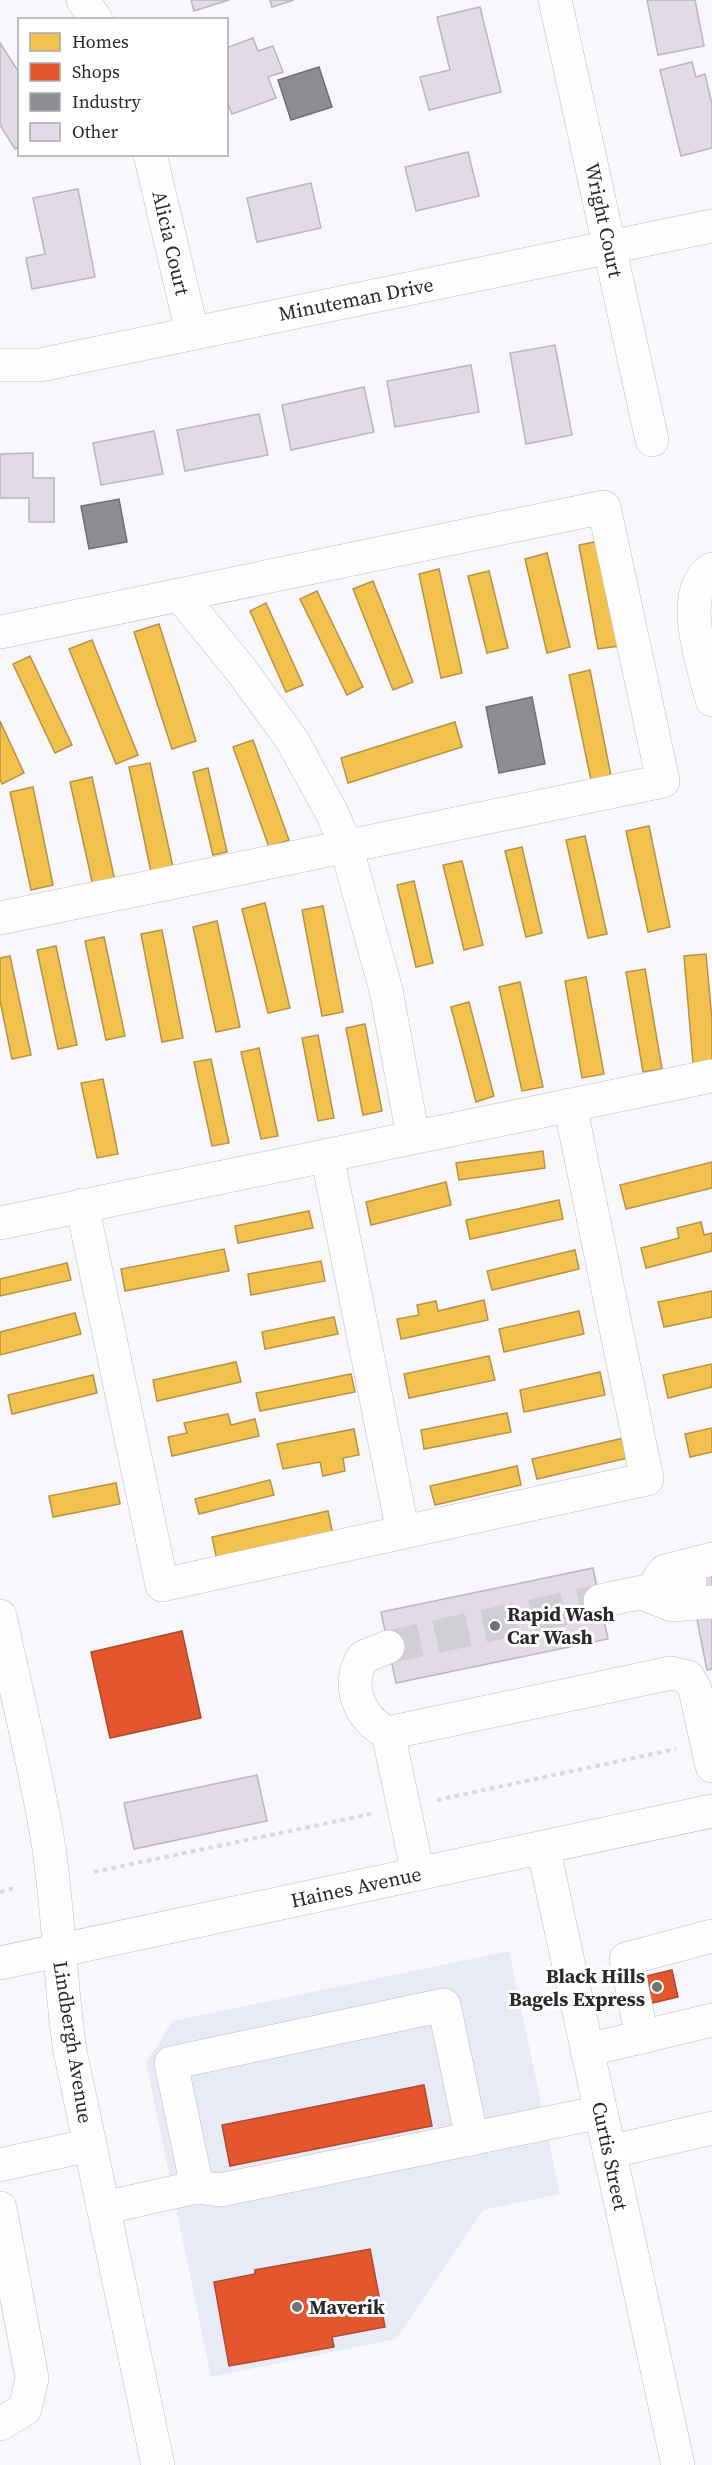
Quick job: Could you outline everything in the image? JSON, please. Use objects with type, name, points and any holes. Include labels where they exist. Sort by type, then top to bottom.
[{"type":"street","points":[[83,0],[95,18]]},
{"type":"street","name":"Wright Court","points":[[555,0],[652,440]]},
{"type":"street","name":"Alicia Court","points":[[150,156],[192,332]]},
{"type":"street","name":"Minuteman Drive","points":[[0,365],[40,365],[712,226]]},
{"type":"street","points":[[0,633],[604,507],[663,781],[0,918]]},
{"type":"street","points":[[712,569],[705,573],[694,596],[695,629],[712,700]]},
{"type":"street","points":[[180,595],[242,670],[292,740],[332,813],[346,846],[386,990],[413,1137]]},
{"type":"street","points":[[0,1223],[712,1076]]},
{"type":"street","points":[[82,1205],[162,1585],[647,1479],[570,1105]]},
{"type":"street","points":[[327,1155],[403,1532]]},
{"type":"street","points":[[640,1593],[666,1571],[712,1558]]},
{"type":"street","points":[[600,1601],[640,1593],[701,1592]]},
{"type":"street","name":"Lindbergh Avenue","points":[[0,1616],[46,1830],[70,2051],[158,2465]]},
{"type":"street","points":[[388,1647],[363,1657],[354,1678],[361,1711],[373,1726],[388,1733],[671,1673],[688,1677],[705,1701],[712,1766]]},
{"type":"street","points":[[388,1733],[418,1874]]},
{"type":"street","name":"Haines Avenue","points":[[0,1963],[712,1811]]},
{"type":"street","name":"Curtis Street","points":[[543,1847],[678,2465]]},
{"type":"street","points":[[642,2037],[626,1959],[712,1936]]},
{"type":"street","points":[[197,2187],[171,2063],[444,2005],[472,2139]]},
{"type":"street","points":[[587,2050],[712,2020]]},
{"type":"street","points":[[103,2208],[197,2187],[220,2190],[601,2112]]},
{"type":"street","points":[[609,2152],[712,2128]]},
{"type":"street","points":[[0,2165],[90,2145]]},
{"type":"street","points":[[0,2208],[32,2378],[25,2409],[0,2424]]},
{"type":"path","points":[[0,1892],[17,1887]]},
{"type":"shaded area","points":[[509,1951],[560,2194],[483,2210],[396,2339],[211,2377],[146,2062],[173,2021]]},
{"type":"building: Homes","points":[[599,541],[619,646],[598,649],[579,545]]},
{"type":"building: Homes","points":[[547,553],[570,647],[547,653],[525,559]]},
{"type":"building: Homes","points":[[439,569],[462,673],[441,678],[419,574]]},
{"type":"building: Homes","points":[[489,571],[508,648],[487,653],[468,576]]},
{"type":"building: Homes","points":[[373,581],[413,682],[393,690],[353,589]]},
{"type":"building: Homes","points":[[317,591],[363,687],[347,695],[300,599]]},
{"type":"building: Homes","points":[[266,603],[303,685],[286,692],[250,611]]},
{"type":"building: Homes","points":[[159,624],[196,741],[172,749],[134,632]]},
{"type":"building: Homes","points":[[92,640],[138,755],[116,764],[69,649]]},
{"type":"building: Homes","points":[[30,656],[72,745],[55,753],[13,664]]},
{"type":"building: Homes","points":[[590,670],[611,776],[591,780],[569,675]]},
{"type":"building: Homes","points":[[0,721],[24,773],[2,784],[0,779]]},
{"type":"building: Homes","points":[[455,722],[462,747],[348,783],[341,758]]},
{"type":"building: Homes","points":[[253,740],[289,840],[269,847],[233,747]]},
{"type":"building: Homes","points":[[150,763],[173,867],[151,872],[129,767]]},
{"type":"building: Homes","points":[[208,768],[227,852],[213,855],[193,772]]},
{"type":"building: Homes","points":[[92,777],[115,881],[93,886],[70,782]]},
{"type":"building: Homes","points":[[33,787],[53,885],[31,890],[10,792]]},
{"type":"building: Homes","points":[[649,826],[670,927],[648,932],[626,831]]},
{"type":"building: Homes","points":[[585,836],[607,934],[588,938],[566,840]]},
{"type":"building: Homes","points":[[522,847],[542,933],[526,937],[505,851]]},
{"type":"building: Homes","points":[[462,861],[483,945],[464,950],[443,865]]},
{"type":"building: Homes","points":[[414,881],[433,963],[416,967],[397,885]]},
{"type":"building: Homes","points":[[265,903],[290,1008],[268,1013],[242,909]]},
{"type":"building: Homes","points":[[323,906],[343,1012],[322,1016],[302,910]]},
{"type":"building: Homes","points":[[217,921],[240,1027],[216,1032],[193,927]]},
{"type":"building: Homes","points":[[162,930],[183,1038],[162,1042],[141,934]]},
{"type":"building: Homes","points":[[104,937],[125,1036],[106,1040],[85,941]]},
{"type":"building: Homes","points":[[56,946],[77,1045],[58,1049],[37,950]]},
{"type":"building: Homes","points":[[706,954],[712,1020],[712,1062],[693,1063],[684,956]]},
{"type":"building: Homes","points":[[10,956],[31,1055],[12,1059],[0,1001],[0,958]]},
{"type":"building: Homes","points":[[645,969],[662,1069],[643,1072],[626,972]]},
{"type":"building: Homes","points":[[586,977],[604,1074],[582,1078],[565,981]]},
{"type":"building: Homes","points":[[520,982],[543,1087],[522,1091],[499,987]]},
{"type":"building: Homes","points":[[469,1002],[494,1096],[476,1102],[451,1007]]},
{"type":"building: Homes","points":[[365,1024],[382,1111],[363,1115],[346,1028]]},
{"type":"building: Homes","points":[[318,1035],[334,1118],[318,1121],[302,1038]]},
{"type":"building: Homes","points":[[259,1048],[278,1136],[261,1139],[241,1052]]},
{"type":"building: Homes","points":[[211,1059],[229,1143],[212,1146],[194,1062]]},
{"type":"building: Homes","points":[[103,1079],[118,1154],[97,1158],[81,1083]]},
{"type":"building: Homes","points":[[543,1151],[545,1168],[459,1180],[456,1163]]},
{"type":"building: Homes","points":[[712,1162],[712,1188],[626,1209],[620,1185]]},
{"type":"building: Homes","points":[[446,1182],[451,1205],[371,1225],[366,1202]]},
{"type":"building: Homes","points":[[559,1200],[563,1219],[470,1239],[466,1220]]},
{"type":"building: Homes","points":[[309,1211],[313,1228],[238,1243],[235,1226]]},
{"type":"building: Homes","points":[[701,1222],[704,1235],[712,1233],[712,1251],[646,1268],[641,1248],[679,1238],[677,1228]]},
{"type":"building: Homes","points":[[224,1249],[229,1271],[125,1291],[121,1269]]},
{"type":"building: Homes","points":[[575,1250],[579,1269],[492,1290],[487,1271]]},
{"type":"building: Homes","points":[[321,1261],[325,1281],[251,1295],[248,1274]]},
{"type":"building: Homes","points":[[67,1263],[71,1280],[0,1296],[0,1279]]},
{"type":"building: Homes","points":[[712,1291],[712,1317],[664,1327],[658,1302]]},
{"type":"building: Homes","points":[[484,1300],[488,1320],[401,1339],[397,1319],[419,1315],[417,1305],[436,1301],[438,1311]]},
{"type":"building: Homes","points":[[579,1311],[584,1334],[504,1352],[499,1329]]},
{"type":"building: Homes","points":[[75,1313],[81,1334],[0,1355],[0,1332]]},
{"type":"building: Homes","points":[[334,1317],[338,1334],[265,1349],[262,1332]]},
{"type":"building: Homes","points":[[489,1356],[495,1380],[409,1398],[404,1374]]},
{"type":"building: Homes","points":[[236,1362],[241,1382],[157,1401],[153,1380]]},
{"type":"building: Homes","points":[[712,1364],[712,1387],[668,1398],[663,1375]]},
{"type":"building: Homes","points":[[600,1372],[605,1395],[524,1412],[520,1390]]},
{"type":"building: Homes","points":[[351,1374],[355,1392],[260,1411],[256,1393]]},
{"type":"building: Homes","points":[[93,1375],[97,1393],[12,1414],[8,1395]]},
{"type":"building: Homes","points":[[507,1413],[511,1432],[424,1449],[421,1430]]},
{"type":"building: Homes","points":[[228,1414],[231,1425],[255,1419],[259,1436],[172,1456],[168,1437],[187,1433],[184,1423]]},
{"type":"building: Homes","points":[[712,1428],[712,1452],[690,1457],[685,1434]]},
{"type":"building: Homes","points":[[354,1429],[359,1455],[343,1458],[345,1471],[323,1476],[320,1462],[283,1469],[277,1444]]},
{"type":"building: Homes","points":[[624,1438],[628,1458],[537,1479],[532,1459]]},
{"type":"building: Homes","points":[[517,1466],[521,1485],[435,1505],[430,1486]]},
{"type":"building: Homes","points":[[270,1480],[274,1495],[199,1514],[195,1499]]},
{"type":"building: Homes","points":[[116,1483],[120,1504],[53,1517],[49,1496]]},
{"type":"building: Homes","points":[[328,1511],[333,1535],[217,1560],[212,1537]]},
{"type":"building: Shops","points":[[182,1631],[201,1718],[110,1738],[91,1652]]},
{"type":"building: Shops","points":[[672,1970],[678,1997],[644,2005],[638,1978]]},
{"type":"building: Shops","points":[[424,2085],[432,2126],[230,2166],[222,2125]]},
{"type":"building: Shops","points":[[370,2249],[385,2327],[332,2337],[334,2347],[229,2366],[214,2282],[255,2274],[255,2270]]},
{"type":"building: Industry","points":[[319,67],[332,107],[291,120],[278,80]]},
{"type":"building: Industry","points":[[119,499],[127,542],[89,549],[81,506]]},
{"type":"building: Industry","points":[[532,697],[545,764],[499,773],[486,707]]},
{"type":"building: Other","points":[[191,0],[229,0],[194,11]]},
{"type":"building: Other","points":[[270,0],[294,0],[272,7]]},
{"type":"building: Other","points":[[647,0],[695,0],[704,46],[658,55]]},
{"type":"building: Other","points":[[480,7],[501,92],[429,110],[420,77],[450,70],[437,17]]},
{"type":"building: Other","points":[[253,38],[258,51],[273,46],[283,72],[268,77],[276,98],[232,114],[228,104],[228,47]]},
{"type":"building: Other","points":[[0,43],[18,71],[18,147],[15,149],[0,125]]},
{"type":"building: Other","points":[[692,62],[696,77],[705,74],[712,104],[712,148],[681,156],[660,70]]},
{"type":"building: Other","points":[[468,152],[479,196],[416,211],[405,167]]},
{"type":"building: Other","points":[[311,183],[321,228],[257,242],[247,198]]},
{"type":"building: Other","points":[[78,189],[95,277],[32,289],[26,258],[45,254],[33,198]]},
{"type":"building: Other","points":[[555,345],[572,435],[526,444],[510,353]]},
{"type":"building: Other","points":[[471,365],[479,412],[395,427],[387,381]]},
{"type":"building: Other","points":[[364,387],[374,432],[291,450],[282,405]]},
{"type":"building: Other","points":[[259,414],[268,455],[185,471],[177,430]]},
{"type":"building: Other","points":[[154,431],[163,474],[101,485],[93,443]]},
{"type":"building: Other","points":[[33,453],[33,478],[54,478],[54,522],[29,522],[29,498],[0,498],[0,454]]},
{"type":"building: Other","points":[[712,1548],[712,1669],[707,1670],[684,1553]]},
{"type":"building: Other","name":"Rapid Wash Car Wash","points":[[593,1568],[608,1639],[396,1683],[381,1612]]},
{"type":"building: Other","points":[[257,1775],[267,1821],[134,1849],[124,1803]]},
{"type":"tunnel","points":[[388,1647],[600,1601]]},
{"type":"place","name":"Rapid Wash Car Wash","points":[[495,1626]]},
{"type":"place","name":"Black Hills Bagels Express","points":[[657,1987]]},
{"type":"place","name":"Maverik","points":[[297,2307]]}]
